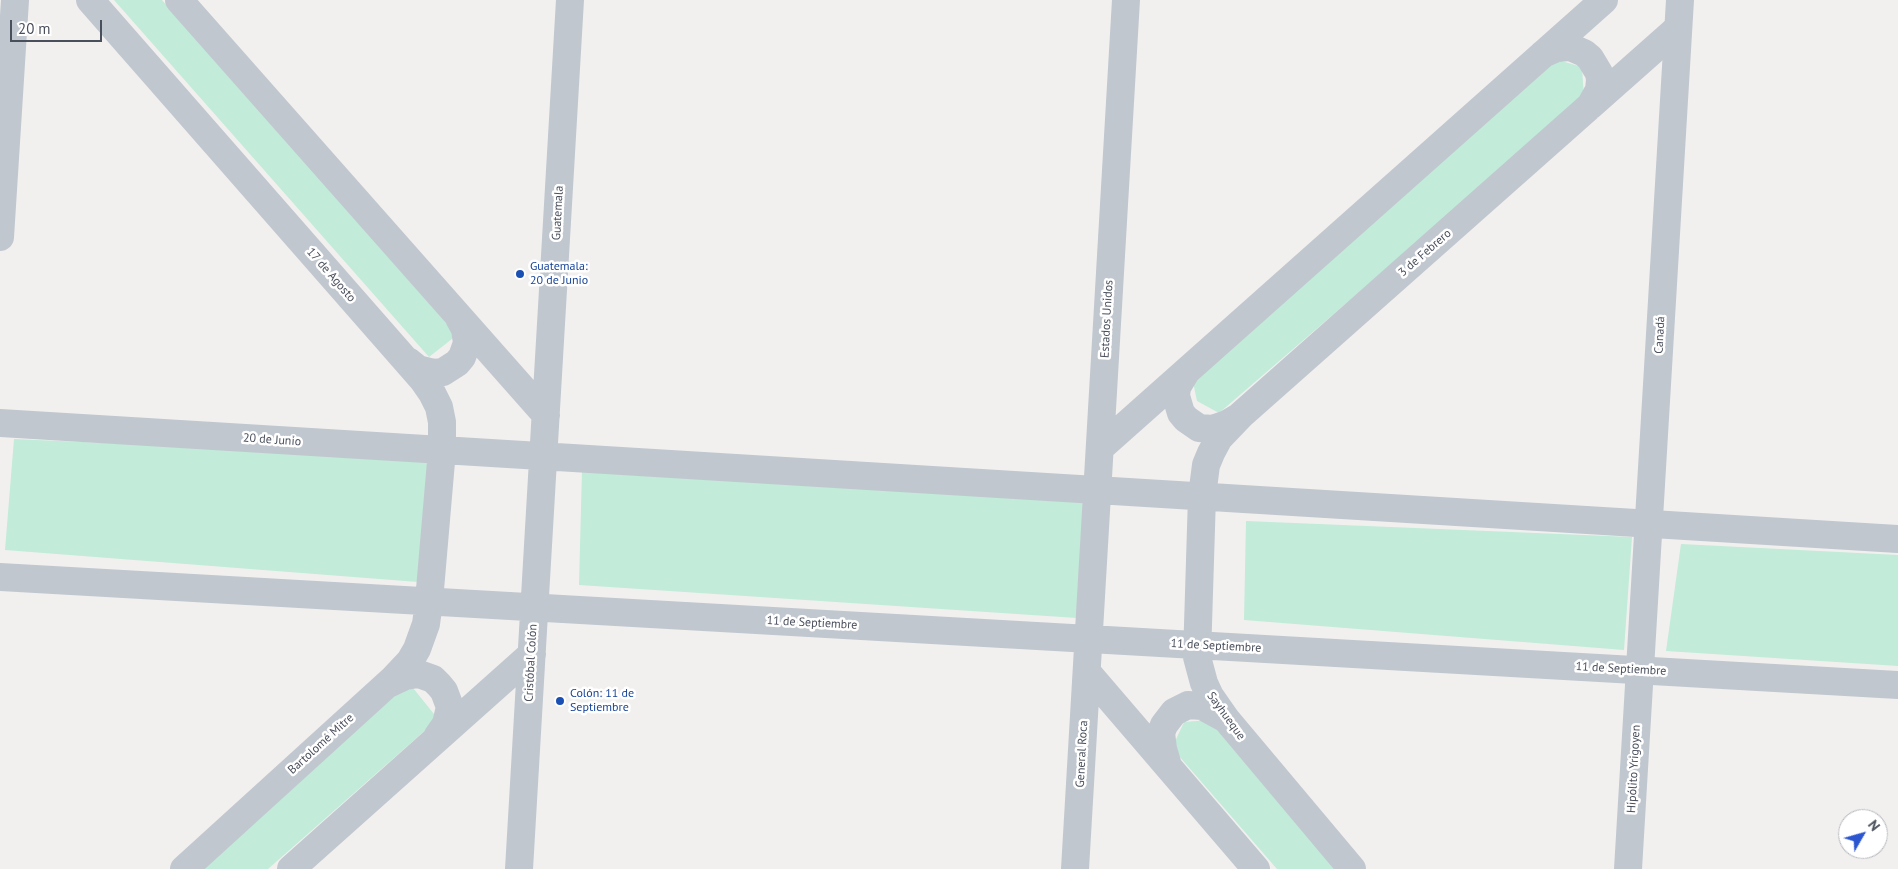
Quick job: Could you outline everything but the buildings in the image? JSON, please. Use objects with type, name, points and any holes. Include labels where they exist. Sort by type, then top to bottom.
[{"type":"street","points":[[0,237],[15,0]]},
{"type":"street","name":"17 de Agosto","points":[[90,0],[428,386],[439,407],[442,422],[442,450],[429,601]]},
{"type":"street","points":[[178,0],[546,416]]},
{"type":"street","name":"Guatemala","points":[[543,456],[570,0]]},
{"type":"street","name":"Estados Unidos","points":[[1089,639],[1126,0]]},
{"type":"street","points":[[1100,448],[1604,0]]},
{"type":"street","name":"Canadá","points":[[1640,670],[1680,0]]},
{"type":"street","name":"3 de Febrero","points":[[1202,496],[1206,466],[1211,452],[1219,438],[1241,415],[1678,28]]},
{"type":"street","points":[[1544,54],[1557,48],[1570,47],[1584,53],[1595,64],[1599,73],[1599,90],[1589,107]]},
{"type":"street","points":[[403,357],[418,369],[434,373],[443,372],[457,363],[462,357],[467,343],[465,329],[455,313]]},
{"type":"street","points":[[1191,367],[1180,380],[1176,396],[1181,413],[1186,419],[1199,428],[1213,429],[1227,424],[1241,415]]},
{"type":"street","name":"20 de Junio","points":[[0,423],[543,456]]},
{"type":"street","points":[[543,456],[1898,539]]},
{"type":"street","name":"Cristóbal Colón","points":[[520,869],[543,456]]},
{"type":"street","name":"Sayhueque","points":[[1202,496],[1197,657],[1204,683],[1210,696],[1226,719],[1352,869]]},
{"type":"street","points":[[0,577],[535,607]]},
{"type":"street","name":"Bartolomé Mitre","points":[[184,869],[402,670],[417,649],[426,624],[429,601]]},
{"type":"street","name":"11 de Septiembre","points":[[535,607],[1898,685]]},
{"type":"street","name":"General Roca","points":[[1075,869],[1089,639]]},
{"type":"street","points":[[291,869],[532,654]]},
{"type":"street","name":"Hipólito Yrigoyen","points":[[1628,869],[1640,670]]},
{"type":"street","points":[[1087,672],[1256,869]]},
{"type":"street","points":[[385,686],[411,674],[426,676],[439,684],[448,699],[449,716],[441,733],[435,740]]},
{"type":"street","points":[[1168,767],[1162,750],[1161,733],[1164,725],[1174,712],[1188,706],[1202,706],[1226,719]]},
{"type":"green space","points":[[114,0],[162,0],[457,335],[429,357]]},
{"type":"green space","points":[[1551,58],[1582,67],[1584,98],[1219,413],[1197,401],[1192,377]]},
{"type":"green space","points":[[14,439],[432,457],[418,582],[5,550]]},
{"type":"green space","points":[[582,470],[1086,498],[1077,618],[579,585]]},
{"type":"green space","points":[[1246,521],[1632,537],[1624,650],[1244,620]]},
{"type":"green space","points":[[1681,544],[1898,555],[1898,666],[1666,651]]},
{"type":"green space","points":[[409,683],[438,719],[268,869],[197,869]]},
{"type":"green space","points":[[1209,720],[1335,869],[1277,869],[1172,748],[1184,722]]},
{"type":"place","name":"Guatemala: 20 de Junio","points":[[520,274]]},
{"type":"place","name":"Colón: 11 de Septiembre","points":[[560,701]]}]
